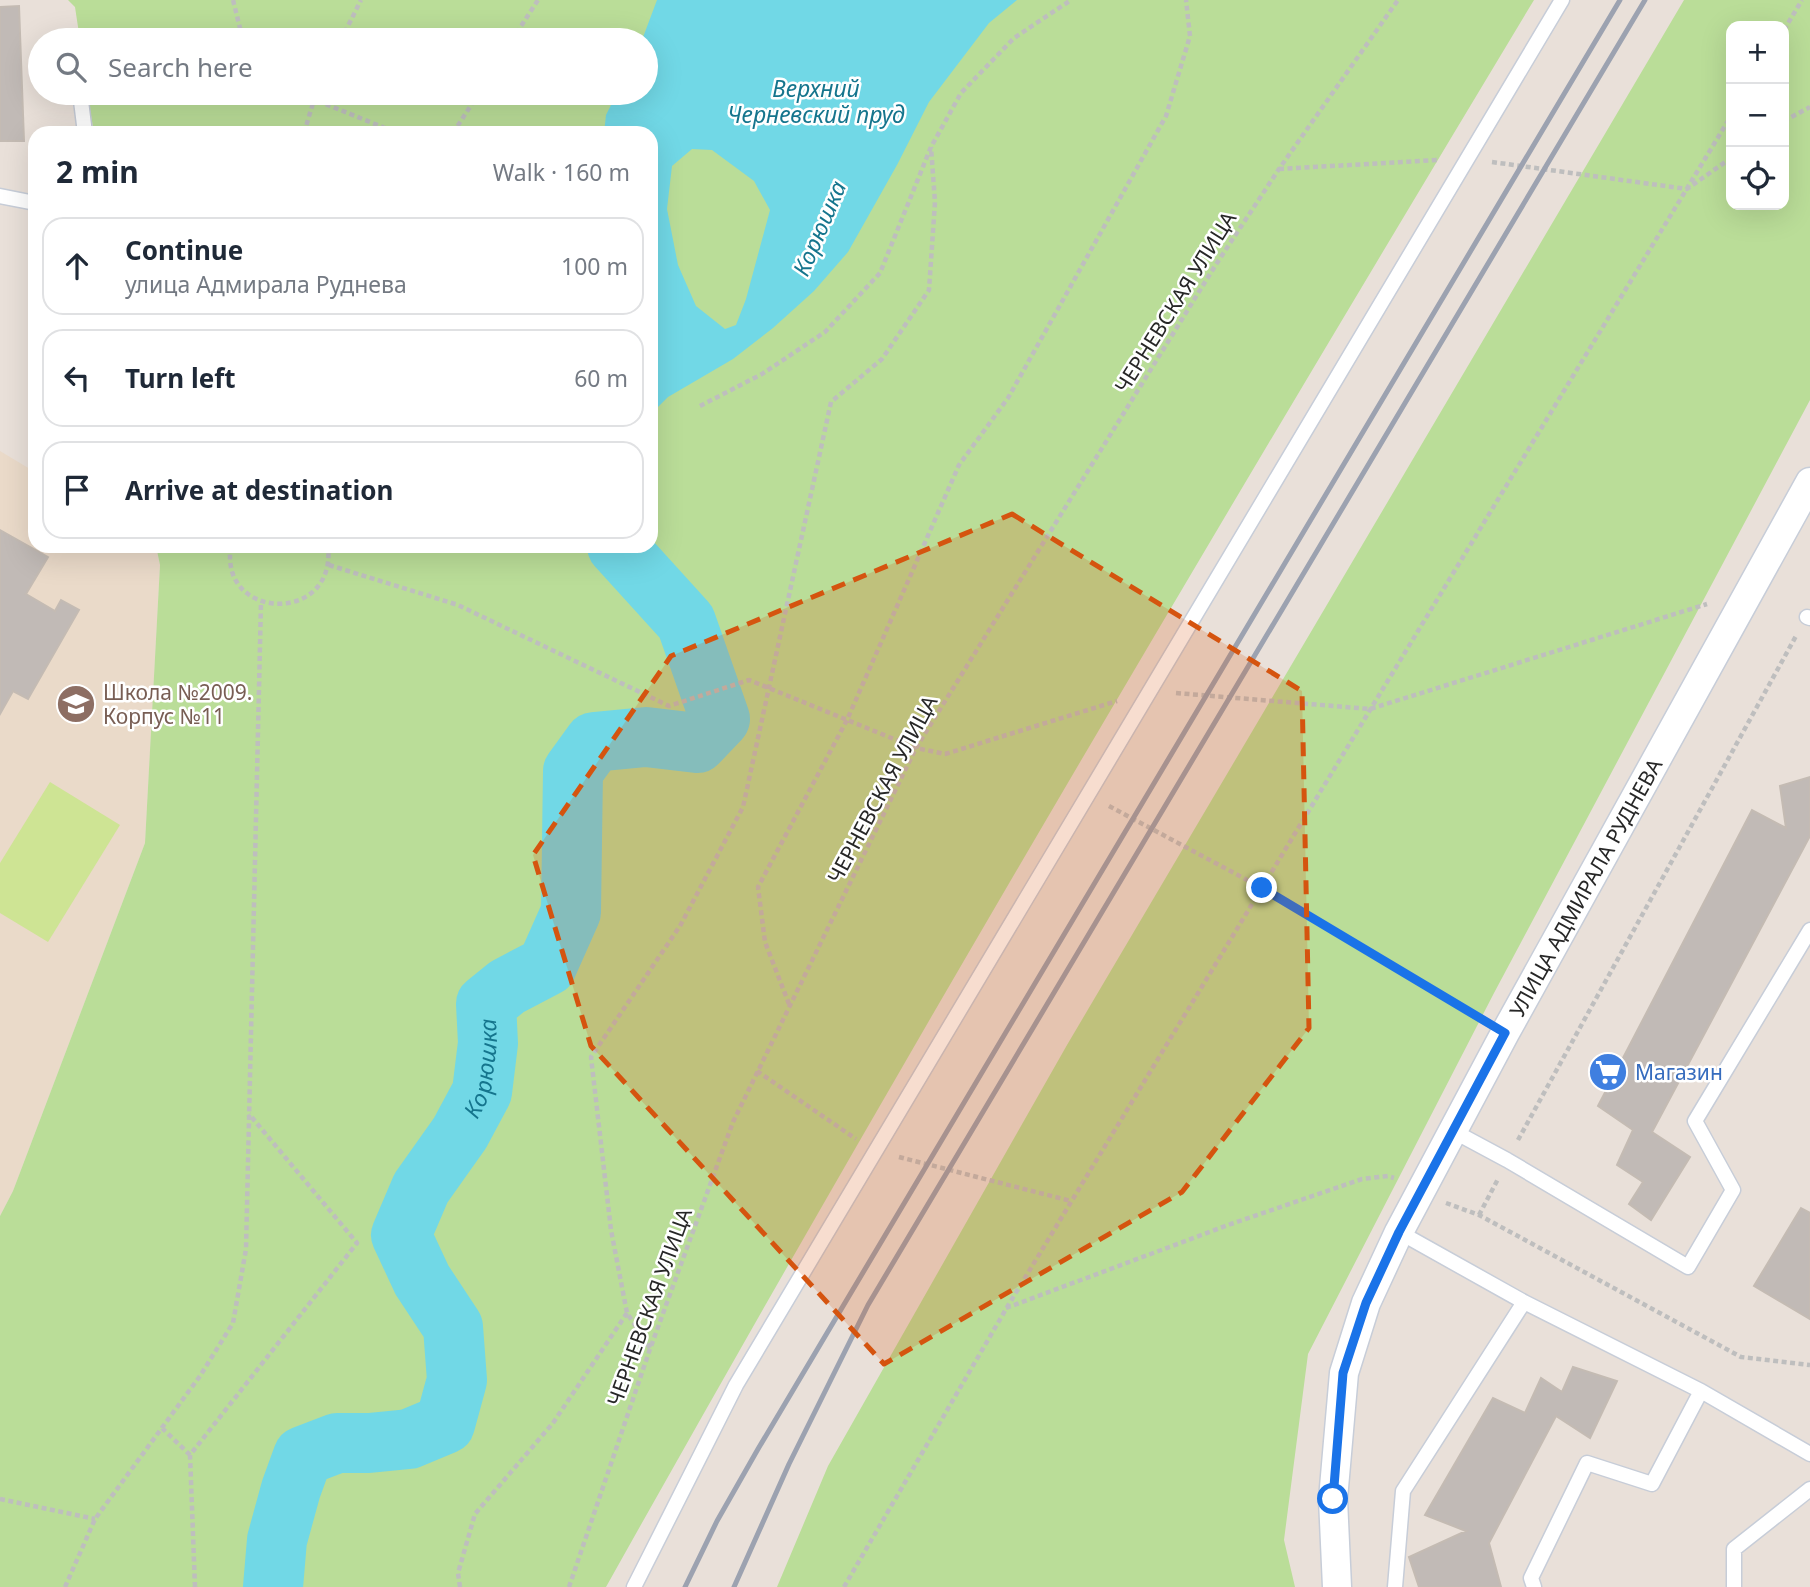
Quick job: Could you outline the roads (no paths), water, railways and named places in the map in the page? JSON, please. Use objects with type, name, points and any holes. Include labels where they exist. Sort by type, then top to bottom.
[{"type":"street","name":"УЛИЦА АДМИРАЛА РУДНЕВА","points":[[1337,1587],[1333,1499],[1343,1373],[1366,1303],[1399,1232],[1505,1033],[1810,482]]},
{"type":"lane","points":[[634,1587],[736,1385],[1562,0]]},
{"type":"lane","points":[[82,105],[84,126]]},
{"type":"lane","points":[[0,196],[28,202]]},
{"type":"lane","points":[[1453,1131],[1688,1267],[1733,1190],[1695,1121],[1810,930]]},
{"type":"lane","points":[[1399,1232],[1524,1302],[1701,1391],[1810,1454]]},
{"type":"lane","points":[[1395,1587],[1403,1491],[1524,1302]]},
{"type":"lane","points":[[1534,1587],[1531,1578],[1587,1463],[1652,1484],[1701,1391]]},
{"type":"lane","points":[[1734,1587],[1734,1549],[1810,1489]]},
{"type":"water","name":"Верхний Черневский пруд","points":[[657,0],[1017,0],[989,23],[929,102],[848,252],[814,291],[733,359],[668,397],[658,407],[658,126],[605,126],[611,105],[658,105],[658,28],[646,28]],"holes":[[[692,149],[712,150],[754,181],[770,210],[746,299],[736,325],[725,329],[696,306],[678,265],[667,209],[672,166]]]},
{"type":"waterway","name":"Корюшка","points":[[273,1587],[277,1540],[303,1456],[337,1443],[409,1439],[445,1424],[457,1380],[453,1327],[422,1280],[401,1235],[421,1188],[460,1133],[482,1092],[488,1043],[486,1004],[507,987],[547,966],[571,912],[573,771],[594,742],[646,737],[697,743],[720,719],[686,622],[623,553]]},
{"type":"railway","points":[[685,1587],[717,1521],[758,1449],[1620,0]]},
{"type":"railway","points":[[734,1587],[789,1464],[868,1305],[1645,0]]},
{"type":"place","name":"Школа №2009. Корпус №11","points":[[76,704]]},
{"type":"place","name":"Магазин","points":[[1608,1072]]}]
